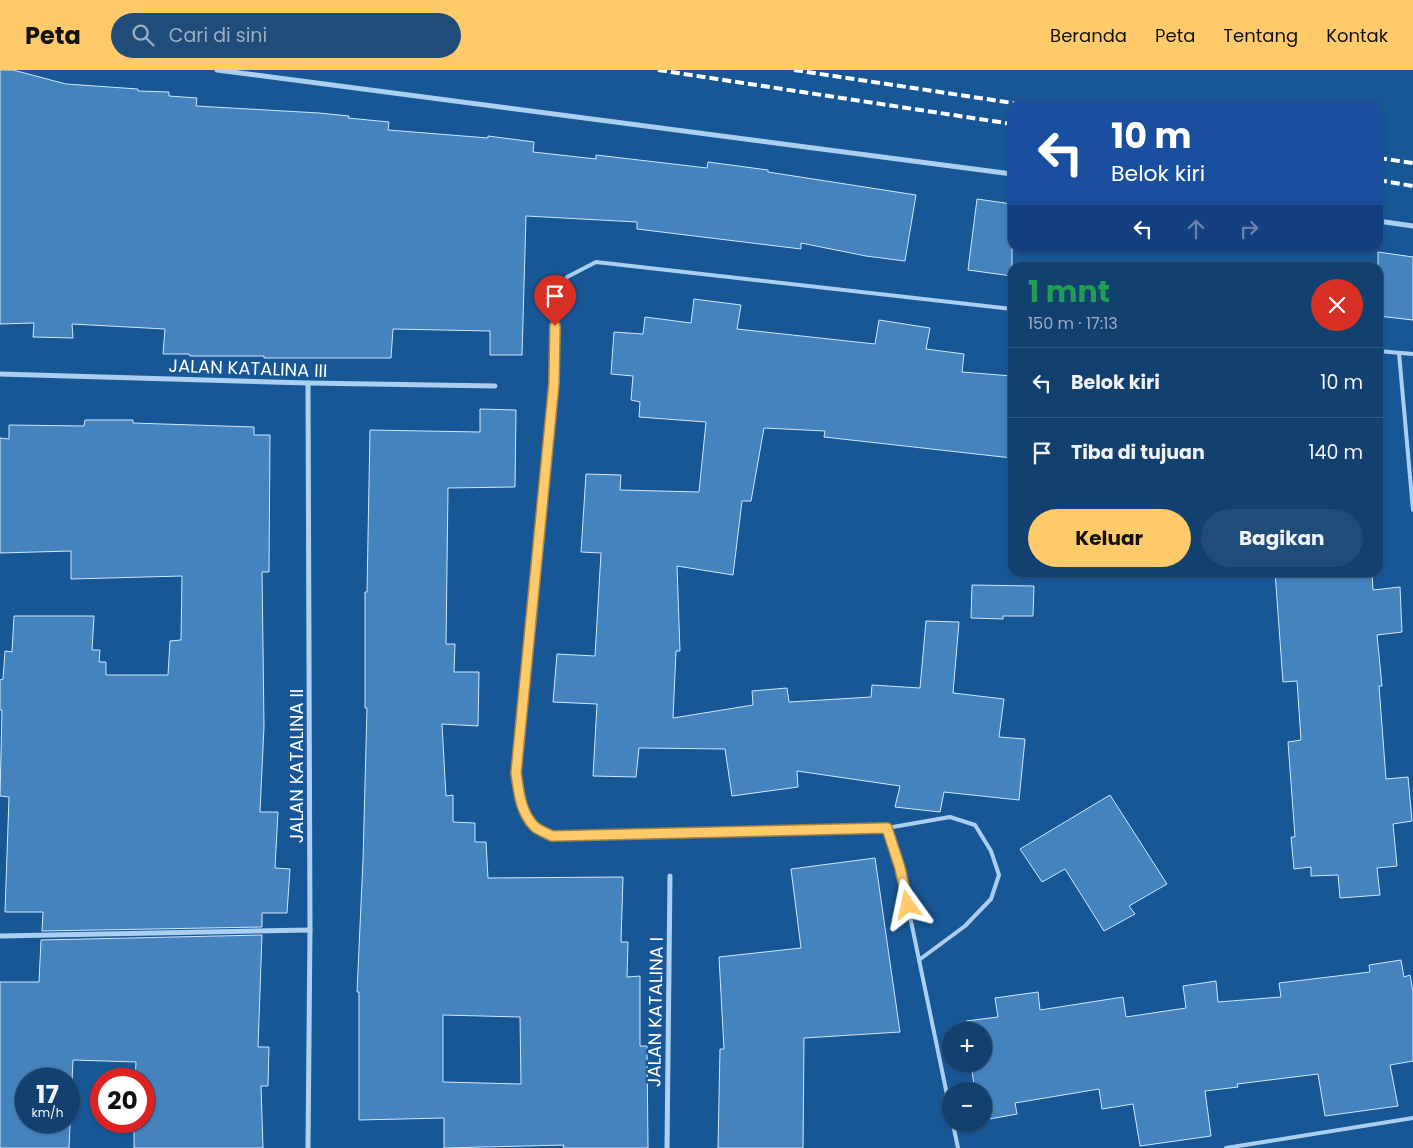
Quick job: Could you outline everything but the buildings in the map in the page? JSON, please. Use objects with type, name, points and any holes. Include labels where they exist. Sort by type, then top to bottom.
[{"type":"street","points":[[217,70],[1008,173]]},
{"type":"street","points":[[1383,222],[1413,226]]},
{"type":"street","name":"JALAN KATALINA III","points":[[0,374],[308,384],[495,386]]},
{"type":"street","name":"JALAN KATALINA II","points":[[308,384],[310,930],[308,1148]]},
{"type":"street","name":"JALAN KATALINA I","points":[[667,1148],[670,876]]},
{"type":"street","points":[[0,936],[310,930]]},
{"type":"lane","points":[[919,960],[965,926],[992,899],[999,875],[991,851],[975,825],[950,817],[887,828],[552,836],[534,827],[522,806],[516,773],[554,383],[556,308],[567,277],[596,262],[1008,309]]},
{"type":"lane","points":[[1383,351],[1413,354]]},
{"type":"lane","points":[[1400,353],[1413,510]]},
{"type":"lane","points":[[887,828],[900,868],[944,1082]]},
{"type":"lane","points":[[1226,1148],[1413,1118]]},
{"type":"lane","points":[[955,1132],[958,1148]]},
{"type":"railway","points":[[658,70],[1008,123]]},
{"type":"railway","points":[[794,70],[1008,102]]},
{"type":"railway","points":[[1383,159],[1413,163]]},
{"type":"railway","points":[[1383,181],[1413,186]]},
{"type":"route","points":[[555,326],[554,383],[516,773],[522,806],[534,827],[552,836],[865,827],[887,828],[900,868],[908,905]]}]
